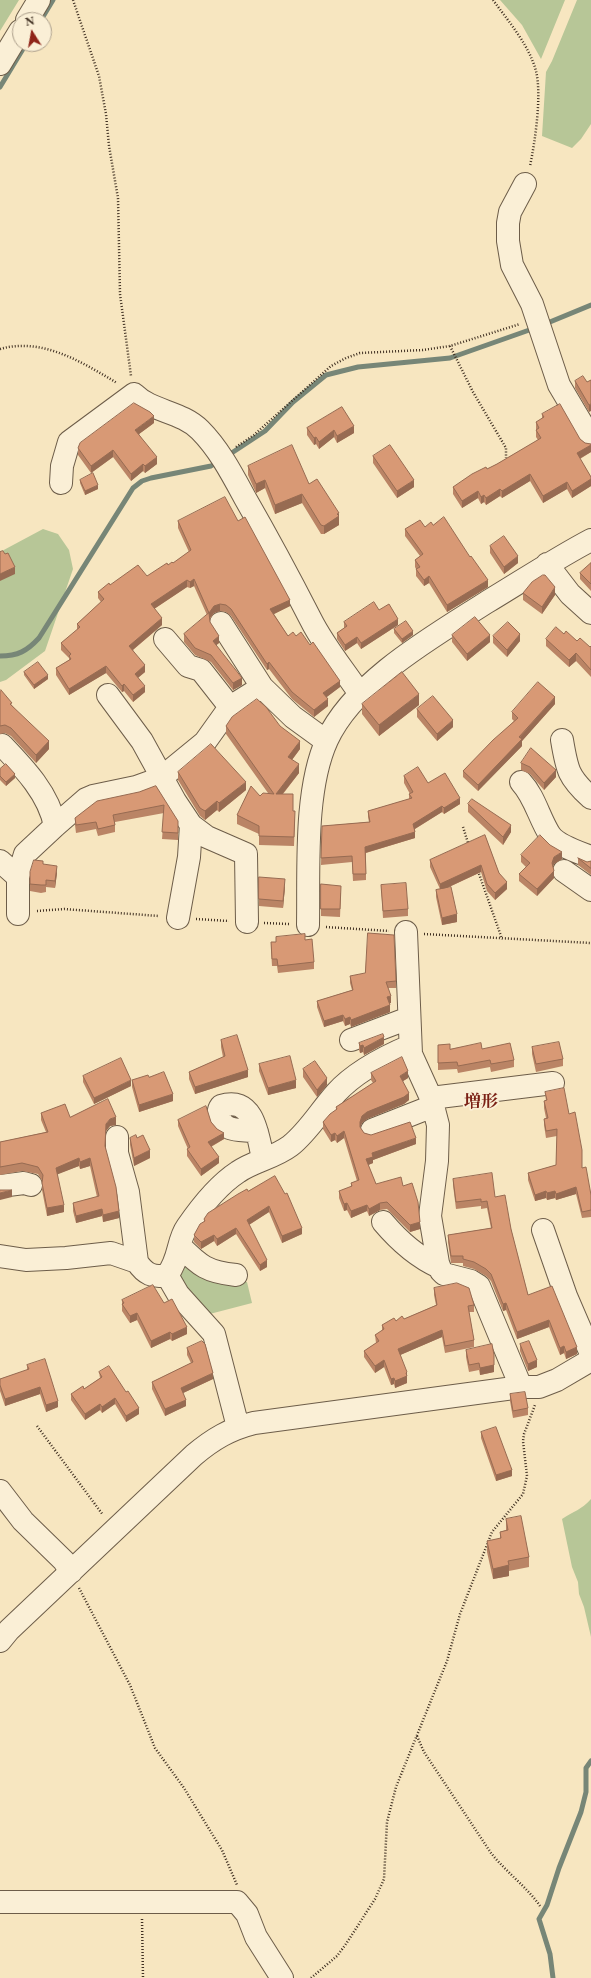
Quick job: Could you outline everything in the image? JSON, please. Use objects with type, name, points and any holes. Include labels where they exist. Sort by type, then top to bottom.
[{"type":"street","points":[[32,12],[39,0]]},
{"type":"street","points":[[0,64],[12,44]]},
{"type":"street","points":[[525,184],[510,212],[507,230],[512,265],[532,304],[559,385],[591,438]]},
{"type":"street","points":[[61,483],[62,466],[69,442],[134,394],[150,406],[182,416],[199,429],[222,458],[283,564],[312,622],[360,694]]},
{"type":"street","points":[[308,925],[310,809],[317,771],[326,741],[334,726],[360,694],[387,670],[423,644],[547,564],[591,540]]},
{"type":"street","points":[[547,564],[570,594],[591,613]]},
{"type":"street","points":[[220,623],[262,687],[306,728],[326,741]]},
{"type":"street","points":[[165,639],[188,666],[201,670],[230,707]]},
{"type":"street","points":[[12,904],[25,854],[86,799],[161,778],[205,742],[230,707],[262,687]]},
{"type":"street","points":[[108,695],[142,741],[161,778],[192,825],[207,837],[246,854],[248,922]]},
{"type":"street","points":[[562,740],[566,766],[570,777],[591,798]]},
{"type":"street","points":[[2,745],[18,762],[44,796],[53,815],[55,826]]},
{"type":"street","points":[[521,782],[532,797],[550,836],[571,849],[591,857]]},
{"type":"street","points":[[178,918],[189,857],[192,825]]},
{"type":"street","points":[[0,861],[18,877]]},
{"type":"street","points":[[564,871],[591,890]]},
{"type":"street","points":[[406,932],[411,1054],[432,1102],[438,1125],[438,1140],[430,1216],[439,1267],[444,1274],[471,1281],[479,1286],[530,1387]]},
{"type":"street","points":[[351,1040],[409,1018]]},
{"type":"street","points":[[167,1275],[172,1268],[186,1228],[223,1184],[238,1172],[289,1146],[298,1139],[337,1092],[356,1076],[387,1056],[410,1046]]},
{"type":"street","points":[[372,1130],[432,1102],[553,1083]]},
{"type":"street","points":[[257,1132],[263,1159]]},
{"type":"street","points":[[117,1137],[117,1153],[128,1192],[137,1262],[143,1271],[152,1276],[167,1275]]},
{"type":"street","points":[[0,1186],[24,1183],[31,1185]]},
{"type":"street","points":[[383,1222],[397,1238],[410,1249],[426,1261],[439,1267]]},
{"type":"street","points":[[543,1230],[566,1296],[591,1354]]},
{"type":"street","points":[[180,1246],[207,1269],[218,1273],[236,1275]]},
{"type":"street","points":[[0,1256],[26,1260],[66,1258],[111,1253],[137,1262]]},
{"type":"street","points":[[167,1275],[178,1294],[214,1334],[238,1427]]},
{"type":"street","points":[[0,1641],[9,1630],[208,1443],[222,1434],[238,1427],[254,1423],[530,1387],[557,1380],[591,1360]]},
{"type":"street","points":[[0,1491],[23,1521],[64,1561],[70,1572]]},
{"type":"street","points":[[0,1902],[237,1902],[247,1914],[256,1937],[282,1978]]},
{"type":"path","points":[[73,0],[99,76],[106,114],[109,146],[118,198],[120,294],[134,394]]},
{"type":"path","points":[[493,0],[529,54],[536,72],[538,97],[534,146],[525,184]]},
{"type":"path","points":[[222,458],[234,448],[254,436],[326,371],[346,358],[360,353],[423,350],[450,346],[538,325]]},
{"type":"path","points":[[0,349],[12,345],[26,345],[44,348],[75,359],[134,394]]},
{"type":"path","points":[[450,346],[483,410],[506,448],[506,458]]},
{"type":"path","points":[[463,827],[470,850]]},
{"type":"path","points":[[476,864],[502,939]]},
{"type":"path","points":[[311,1978],[336,1956],[346,1944],[375,1899],[384,1879],[387,1822],[396,1787],[447,1661],[460,1614],[492,1532],[523,1494],[527,1476],[523,1441],[524,1434],[537,1399],[530,1387]]},
{"type":"path","points":[[37,1426],[115,1531]]},
{"type":"path","points":[[70,1572],[130,1685],[155,1748],[184,1788],[222,1850],[239,1891],[237,1902]]},
{"type":"path","points":[[417,1736],[424,1752],[491,1853],[502,1868],[536,1899],[540,1906]]},
{"type":"path","points":[[142,1901],[143,1978]]},
{"type":"green space","points":[[0,0],[19,0],[0,31]]},
{"type":"green space","points":[[500,0],[565,0],[541,59],[522,25]]},
{"type":"green space","points":[[577,0],[591,0],[591,124],[581,139],[572,148],[542,136],[546,72]]},
{"type":"green space","points":[[43,529],[58,534],[69,550],[73,569],[45,651],[6,680],[0,682],[0,552]]},
{"type":"green space","points":[[182,1255],[219,1278],[247,1282],[252,1303],[202,1316],[178,1289]]},
{"type":"green space","points":[[591,1499],[591,1637],[584,1607],[579,1594],[578,1582],[572,1567],[562,1519],[581,1508]]},
{"type":"building","points":[[583,376],[587,382],[591,380],[591,404],[589,405],[575,381]]},
{"type":"building","points":[[134,403],[154,416],[135,430],[157,457],[145,466],[143,464],[131,474],[113,450],[91,466],[78,448],[80,443]]},
{"type":"building","points":[[560,404],[580,439],[585,443],[591,444],[577,453],[591,479],[572,491],[567,482],[543,496],[530,474],[502,491],[500,489],[486,498],[484,495],[481,497],[478,491],[462,501],[453,487],[472,474],[486,467],[487,469],[497,464],[541,438],[536,430],[539,428],[536,422],[544,417],[542,414]]},
{"type":"building","points":[[342,407],[354,426],[337,436],[334,430],[319,442],[307,428]]},
{"type":"building","points":[[292,445],[309,484],[317,479],[339,513],[337,514],[339,516],[324,526],[321,525],[302,494],[275,505],[265,480],[256,484],[248,466]]},
{"type":"building","points":[[390,445],[414,480],[397,491],[373,456]]},
{"type":"building","points":[[93,473],[98,485],[85,491],[80,480]]},
{"type":"building","points":[[225,497],[238,521],[245,517],[290,600],[270,609],[288,636],[293,632],[296,636],[301,632],[310,645],[313,642],[340,681],[323,693],[328,699],[314,710],[292,692],[269,662],[267,664],[231,609],[226,605],[220,604],[214,606],[209,613],[194,579],[190,582],[187,580],[151,604],[162,618],[129,646],[145,665],[135,674],[145,686],[133,695],[124,684],[122,686],[106,666],[69,689],[56,668],[71,659],[69,656],[71,654],[61,643],[80,627],[77,624],[104,599],[98,592],[109,583],[110,585],[138,565],[147,576],[167,563],[168,565],[172,562],[173,563],[191,550],[178,521]]},
{"type":"building","points":[[444,517],[470,557],[471,556],[488,580],[447,605],[429,576],[424,580],[416,569],[420,567],[415,560],[423,554],[405,529],[420,520],[425,527],[431,522],[433,525]]},
{"type":"building","points":[[504,536],[518,556],[504,567],[490,546]]},
{"type":"building","points":[[3,551],[5,554],[8,553],[15,567],[0,574],[0,552]]},
{"type":"building","points":[[591,563],[591,584],[580,573]]},
{"type":"building","points":[[545,575],[555,587],[542,607],[523,593],[532,582]]},
{"type":"building","points":[[374,602],[379,610],[389,604],[398,619],[361,643],[357,637],[345,645],[337,633],[347,626],[344,622]]},
{"type":"building","points":[[209,613],[210,622],[219,636],[213,641],[242,678],[233,683],[211,655],[195,648],[184,634]]},
{"type":"building","points":[[475,617],[490,635],[467,654],[452,635]]},
{"type":"building","points":[[406,621],[413,631],[402,639],[394,629]]},
{"type":"building","points":[[508,622],[520,634],[507,650],[493,636]]},
{"type":"building","points":[[556,627],[564,634],[566,631],[577,641],[580,638],[590,647],[591,646],[591,670],[576,653],[569,660],[546,639]]},
{"type":"building","points":[[38,662],[48,675],[34,685],[24,672]]},
{"type":"building","points":[[402,672],[419,694],[379,725],[362,704]]},
{"type":"building","points":[[538,682],[555,697],[519,737],[522,739],[478,785],[463,771],[493,740],[518,718],[512,712]]},
{"type":"building","points":[[1,690],[12,703],[10,704],[49,741],[36,755],[11,728],[5,725],[0,726]]},
{"type":"building","points":[[433,696],[453,720],[437,734],[417,709]]},
{"type":"building","points":[[257,699],[266,707],[280,726],[300,741],[288,757],[299,764],[276,794],[293,794],[293,811],[295,811],[294,837],[259,836],[259,826],[237,815],[251,786],[260,796],[263,793],[274,794],[226,726],[232,717]]},
{"type":"building","points":[[211,744],[246,782],[219,803],[217,801],[205,811],[200,808],[178,772]]},
{"type":"building","points":[[531,748],[556,770],[544,783],[530,767],[521,763]]},
{"type":"building","points":[[6,764],[15,774],[6,782],[0,776],[0,769]]},
{"type":"building","points":[[418,767],[428,783],[445,773],[460,798],[444,808],[442,806],[413,824],[415,832],[365,847],[366,874],[353,874],[352,856],[321,858],[322,826],[370,822],[368,811],[412,798],[409,794],[413,792],[404,776]]},
{"type":"building","points":[[156,786],[178,821],[178,833],[162,832],[164,805],[113,815],[115,825],[98,829],[96,822],[76,825],[75,818],[97,801],[139,792]]},
{"type":"building","points":[[472,799],[511,825],[503,837],[468,804]]},
{"type":"building","points":[[485,835],[499,873],[507,882],[495,893],[487,884],[481,865],[440,884],[430,860]]},
{"type":"building","points":[[540,835],[550,845],[562,852],[554,857],[552,863],[554,871],[537,889],[519,874],[530,863],[521,855]]},
{"type":"building","points":[[578,858],[587,862],[591,861],[591,868]]},
{"type":"building","points":[[34,860],[43,861],[43,864],[57,866],[55,881],[46,880],[46,885],[30,884],[30,872]]},
{"type":"building","points":[[259,877],[285,879],[283,901],[259,899]]},
{"type":"building","points":[[406,883],[408,909],[383,911],[381,885]]},
{"type":"building","points":[[321,884],[341,886],[340,909],[321,909]]},
{"type":"building","points":[[451,887],[457,914],[442,918],[436,890]]},
{"type":"building","points":[[368,933],[394,935],[396,981],[386,982],[391,996],[387,997],[390,1005],[351,1020],[350,1017],[345,1019],[343,1015],[324,1021],[317,1001],[353,990],[350,976],[365,973]]},
{"type":"building","points":[[305,934],[305,940],[312,939],[314,962],[278,966],[277,959],[272,959],[271,942],[276,942],[276,937]]},
{"type":"building","points":[[383,1034],[384,1037],[364,1048],[363,1045],[360,1046],[359,1043]]},
{"type":"building","points":[[237,1035],[248,1070],[195,1087],[189,1072],[225,1056],[221,1040]]},
{"type":"building","points":[[559,1042],[563,1059],[536,1064],[532,1047]]},
{"type":"building","points":[[481,1043],[482,1049],[510,1043],[514,1060],[491,1064],[490,1060],[458,1066],[457,1062],[438,1063],[438,1045],[450,1044],[450,1049]]},
{"type":"building","points":[[290,1056],[296,1080],[268,1088],[259,1064]]},
{"type":"building","points":[[402,1057],[408,1071],[400,1076],[409,1093],[404,1097],[367,1112],[362,1116],[360,1127],[364,1133],[371,1135],[410,1122],[416,1138],[372,1153],[373,1157],[366,1159],[376,1184],[401,1177],[403,1186],[412,1183],[418,1202],[420,1222],[410,1225],[387,1202],[380,1203],[369,1209],[367,1205],[351,1211],[347,1203],[344,1204],[339,1191],[352,1186],[351,1183],[359,1180],[344,1131],[337,1136],[335,1133],[331,1135],[323,1122],[337,1109],[336,1107],[376,1081],[371,1073]]},
{"type":"building","points":[[121,1058],[131,1080],[94,1098],[83,1076]]},
{"type":"building","points":[[315,1061],[327,1078],[317,1090],[303,1069]]},
{"type":"building","points":[[164,1072],[173,1094],[139,1105],[132,1080],[148,1075],[149,1077]]},
{"type":"building","points":[[564,1088],[569,1114],[575,1112],[582,1150],[582,1168],[586,1167],[591,1195],[591,1210],[582,1212],[576,1187],[556,1194],[555,1191],[547,1193],[546,1191],[535,1195],[528,1173],[556,1165],[557,1129],[546,1131],[544,1119],[548,1118],[544,1101],[547,1100],[545,1092]]},
{"type":"building","points":[[108,1099],[116,1117],[110,1119],[106,1124],[105,1146],[116,1187],[119,1211],[103,1215],[102,1209],[76,1216],[73,1203],[99,1196],[90,1158],[80,1162],[79,1158],[56,1168],[64,1205],[47,1208],[42,1183],[43,1175],[38,1167],[22,1163],[0,1167],[0,1142],[48,1132],[41,1113],[65,1104],[70,1117]]},
{"type":"building","points":[[206,1106],[211,1122],[217,1129],[224,1133],[208,1142],[219,1157],[201,1169],[187,1149],[190,1147],[178,1120]]},
{"type":"building","points":[[136,1135],[137,1138],[143,1135],[150,1150],[134,1158],[130,1138]]},
{"type":"building","points":[[492,1173],[495,1197],[505,1195],[511,1229],[528,1295],[552,1286],[577,1347],[566,1352],[564,1346],[560,1348],[549,1320],[517,1332],[506,1303],[503,1304],[491,1274],[486,1269],[474,1262],[463,1259],[463,1256],[451,1256],[448,1235],[492,1228],[487,1201],[481,1202],[481,1199],[456,1202],[453,1179]]},
{"type":"building","points":[[275,1176],[285,1194],[287,1193],[302,1228],[282,1236],[269,1206],[247,1220],[267,1260],[260,1265],[236,1228],[217,1239],[214,1235],[201,1242],[194,1235],[200,1224],[205,1221],[204,1219],[208,1213],[247,1189],[248,1191]]},
{"type":"building","points":[[0,1190],[12,1190],[0,1193]]},
{"type":"building","points":[[457,1283],[469,1288],[474,1305],[468,1306],[474,1340],[445,1346],[442,1330],[398,1349],[407,1372],[407,1376],[395,1381],[394,1378],[391,1379],[384,1360],[375,1366],[364,1351],[379,1341],[375,1335],[384,1329],[382,1325],[394,1318],[396,1321],[402,1316],[404,1319],[437,1305],[434,1288]]},
{"type":"building","points":[[153,1285],[164,1303],[172,1299],[187,1327],[172,1334],[170,1332],[151,1341],[137,1313],[130,1316],[122,1304],[124,1303],[122,1300]]},
{"type":"building","points":[[202,1341],[205,1344],[213,1373],[181,1388],[186,1400],[165,1409],[152,1382],[193,1362],[187,1348]]},
{"type":"building","points":[[529,1341],[537,1360],[528,1364],[520,1344]]},
{"type":"building","points":[[492,1344],[494,1365],[480,1368],[479,1363],[469,1365],[466,1350]]},
{"type":"building","points":[[45,1359],[58,1401],[46,1405],[40,1387],[5,1399],[0,1385],[0,1379],[29,1369],[27,1365]]},
{"type":"building","points":[[109,1366],[126,1392],[128,1391],[139,1408],[126,1416],[115,1398],[102,1407],[100,1404],[85,1414],[71,1394],[83,1386],[84,1389],[102,1377],[99,1372]]},
{"type":"building","points":[[525,1392],[528,1408],[513,1411],[510,1394]]},
{"type":"building","points":[[496,1427],[512,1470],[496,1475],[481,1432]]},
{"type":"building","points":[[521,1516],[529,1557],[508,1561],[509,1565],[493,1569],[487,1541],[501,1538],[500,1532],[508,1530],[506,1519]]},
{"type":"waterway","points":[[46,12],[53,0]]},
{"type":"waterway","points":[[0,87],[21,52]]},
{"type":"waterway","points":[[545,324],[591,305]]},
{"type":"waterway","points":[[227,456],[265,431],[293,402],[326,375],[358,367],[450,358],[535,328]]},
{"type":"waterway","points":[[0,656],[22,652],[39,638],[133,488],[142,481],[151,478],[211,466],[219,461]]},
{"type":"waterway","points":[[553,1978],[550,1954],[539,1919],[547,1905],[559,1868],[581,1812],[586,1792],[586,1768],[591,1761]]},
{"type":"district","name":"増形","points":[[481,1102]]}]
